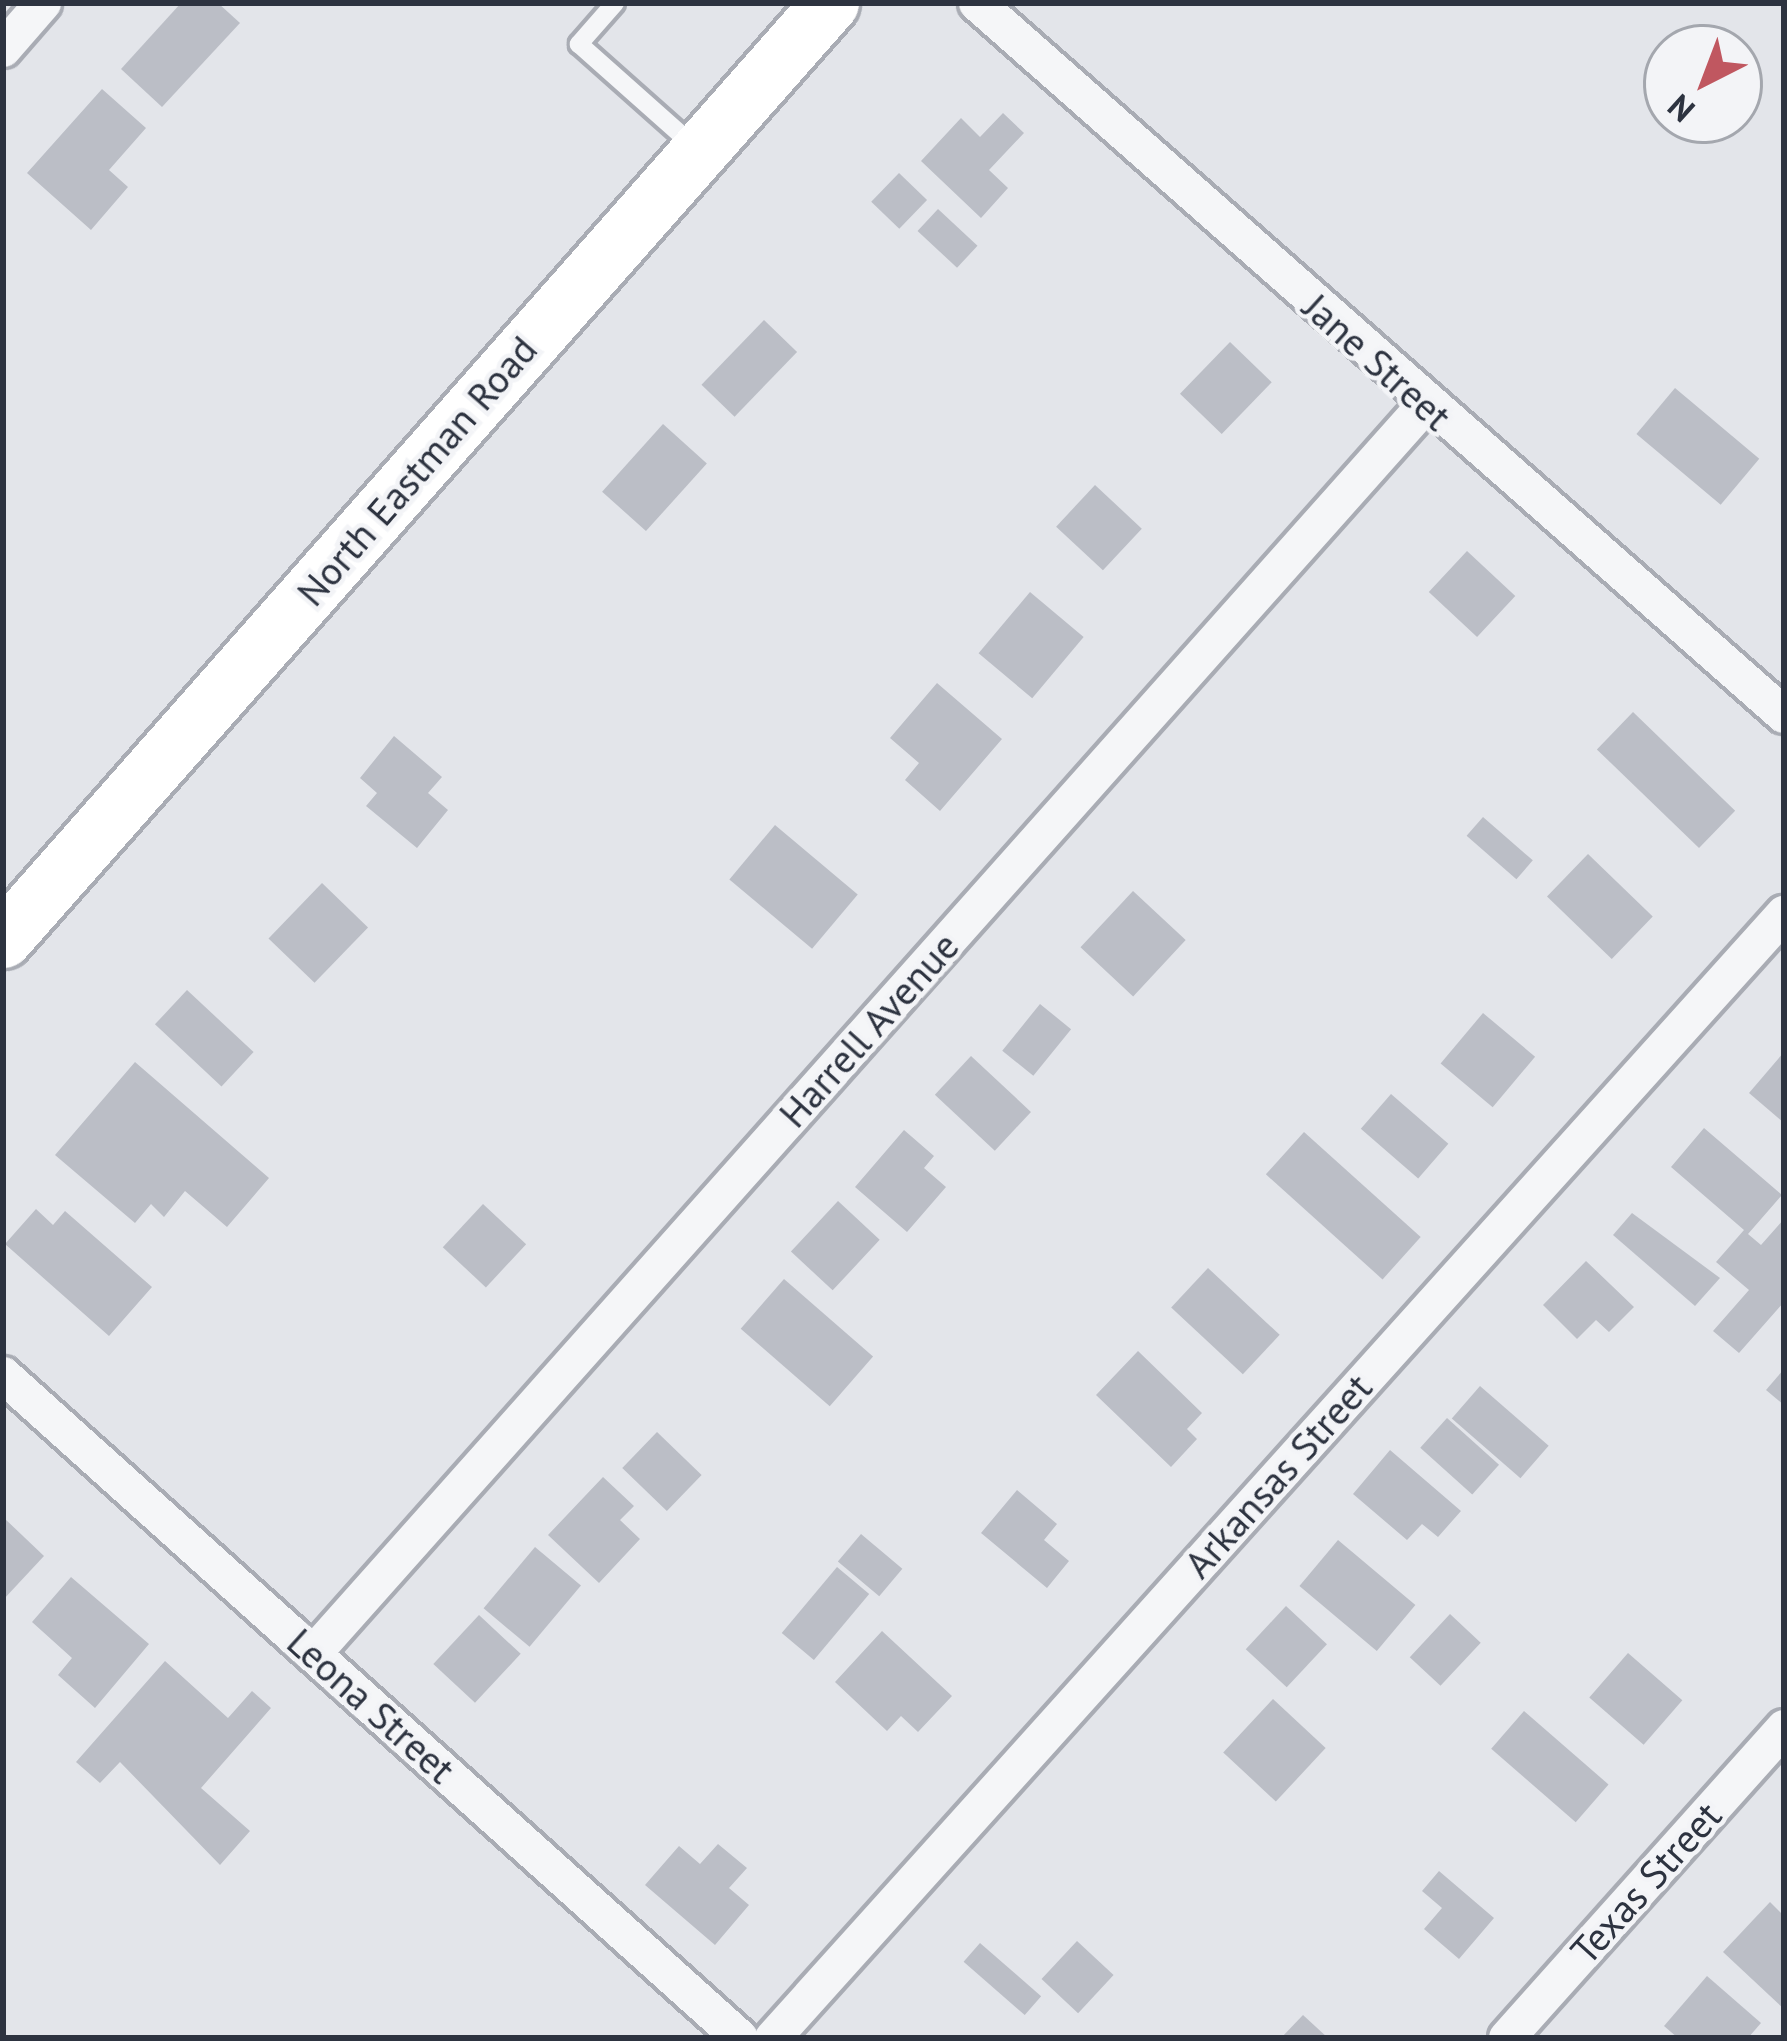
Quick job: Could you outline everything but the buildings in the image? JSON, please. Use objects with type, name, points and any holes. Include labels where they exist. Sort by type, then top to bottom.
[{"type":"main road","name":"North Eastman Road","points":[[3,940],[699,150],[817,7]]},
{"type":"street","points":[[3,49],[43,3]]},
{"type":"street","name":"Jane Street","points":[[976,3],[1425,405],[1784,715]]},
{"type":"street","name":"Harrell Avenue","points":[[314,1654],[1425,405]]},
{"type":"street","name":"Arkansas Street","points":[[773,2038],[1784,914]]},
{"type":"street","name":"Leona Street","points":[[3,1375],[740,2038]]},
{"type":"street","name":"Texas Street","points":[[1507,2038],[1784,1728]]},
{"type":"lane","points":[[615,3],[579,44],[699,150]]}]
